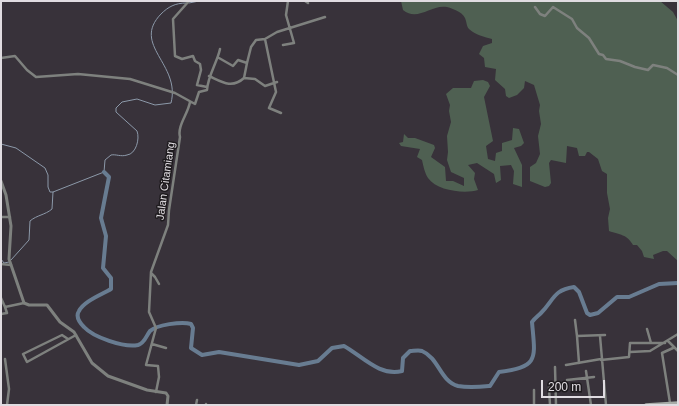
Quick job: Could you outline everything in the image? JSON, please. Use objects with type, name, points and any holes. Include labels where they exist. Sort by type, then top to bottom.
[{"type":"main road","points":[[646,405],[678,403]]},
{"type":"street","points":[[189,1],[173,19],[175,56],[182,59],[193,56],[200,64],[201,70],[197,85],[207,87]]},
{"type":"street","points":[[283,45],[294,43],[291,28],[286,15],[288,1]]},
{"type":"street","points":[[535,7],[540,14],[545,16],[553,7],[572,19],[577,28],[589,38],[599,54],[603,55],[606,59],[620,61],[648,70],[653,65],[667,68],[678,75]]},
{"type":"street","points":[[244,78],[253,42],[256,40],[265,39],[277,32],[325,17]]},
{"type":"street","points":[[265,39],[275,82],[275,94],[269,108],[281,113]]},
{"type":"street","points":[[1,58],[15,56],[30,73],[39,77],[78,74],[130,79],[175,93],[190,102],[197,104],[199,92],[206,91],[209,76],[219,58],[220,49]]},
{"type":"street","points":[[219,58],[233,66],[238,60],[247,63]]},
{"type":"street","points":[[209,76],[230,84],[237,83],[244,78],[255,79],[265,86],[275,82]]},
{"type":"street","name":"Jalan Citamiang","points":[[152,344],[156,327],[149,310],[151,273],[168,225],[180,137],[179,131],[184,118],[188,114],[190,102]]},
{"type":"street","points":[[1,181],[10,217],[11,246],[9,259],[24,304]]},
{"type":"street","points":[[1,217],[10,217]]},
{"type":"street","points":[[1,264],[11,264]]},
{"type":"street","points":[[151,273],[159,284]]},
{"type":"street","points":[[1,298],[7,313],[1,314]]},
{"type":"street","points":[[5,306],[24,304],[47,305],[60,322],[76,335],[92,363],[108,376],[130,385],[167,394],[167,405]]},
{"type":"street","points":[[575,320],[579,363]]},
{"type":"street","points":[[647,329],[651,343]]},
{"type":"street","points":[[630,352],[650,351],[678,334]]},
{"type":"street","points":[[68,339],[62,335],[23,354],[27,362],[67,342],[68,339],[76,335]]},
{"type":"street","points":[[577,336],[605,335]]},
{"type":"street","points":[[600,336],[606,405]]},
{"type":"street","points":[[566,365],[628,357],[630,352],[630,343],[667,342],[678,351]]},
{"type":"street","points":[[156,392],[159,377],[158,366],[146,365],[152,344],[166,348]]},
{"type":"street","points":[[670,403],[662,353],[674,348]]},
{"type":"street","points":[[5,359],[9,389],[7,405]]},
{"type":"street","points":[[555,367],[556,405]]},
{"type":"street","points":[[586,371],[591,405]]},
{"type":"street","points":[[567,380],[594,377]]},
{"type":"street","points":[[550,405],[549,388],[555,386]]},
{"type":"street","points":[[534,390],[534,405]]},
{"type":"street","points":[[196,405],[197,400]]},
{"type":"green space","points":[[401,1],[660,1],[673,12],[678,21],[678,261],[667,251],[653,255],[654,259],[644,257],[642,251],[637,245],[633,245],[631,241],[623,235],[609,231],[608,218],[610,209],[607,193],[607,174],[602,171],[598,159],[589,152],[587,152],[585,156],[579,156],[577,148],[567,146],[566,163],[551,160],[549,163],[551,183],[549,186],[545,187],[530,181],[530,167],[536,163],[540,154],[538,136],[541,124],[539,111],[540,105],[534,85],[525,81],[524,88],[517,95],[509,98],[506,96],[505,89],[495,80],[496,69],[485,67],[484,58],[479,54],[483,46],[492,43],[492,39],[480,36],[471,31],[464,16],[453,9],[441,7],[419,14],[414,14],[403,10]]},
{"type":"green space","points":[[483,80],[488,82],[490,86],[484,97],[493,141],[486,146],[488,159],[495,161],[496,153],[502,151],[502,143],[512,140],[513,128],[519,129],[524,143],[521,146],[514,148],[522,165],[522,187],[513,184],[514,171],[511,165],[500,166],[501,180],[496,183],[494,174],[477,163],[468,165],[475,173],[474,179],[478,190],[466,192],[444,189],[428,178],[422,160],[417,157],[420,149],[401,146],[399,143],[403,142],[404,134],[408,138],[415,138],[434,145],[435,148],[431,157],[445,167],[446,181],[453,181],[464,186],[464,178],[451,172],[447,160],[447,136],[451,122],[449,111],[450,105],[446,94],[453,88],[471,88],[474,81]]},
{"type":"waterway","points":[[189,3],[199,1]]},
{"type":"waterway","points":[[11,260],[29,240],[30,221],[52,209],[53,192],[104,172],[105,160],[111,155],[123,156],[133,152],[138,142],[138,134],[137,131],[116,112],[116,108],[122,102],[137,99],[155,105],[171,103],[172,89],[169,77],[158,56],[151,36],[153,25],[161,14],[169,7],[186,3]]},
{"type":"waterway","points":[[1,144],[16,148],[45,168],[48,175],[48,187],[50,192],[53,192]]},
{"type":"waterway","points":[[104,172],[109,177],[101,218],[106,236],[103,268],[111,278],[111,289],[93,298],[81,307],[78,313],[78,318],[88,331],[101,338],[125,345],[140,344],[144,341],[150,331],[163,325],[187,323],[191,324],[193,328],[191,348],[202,355],[219,352],[299,365],[318,361],[332,348],[344,346],[379,368],[394,372],[402,371],[403,358],[410,351],[422,351],[428,354],[443,375],[452,383],[458,386],[466,387],[490,386],[499,372],[522,367],[532,359],[534,352],[532,322],[554,296],[562,290],[574,287],[579,292],[587,313],[590,315],[598,313],[617,297],[629,297],[659,284],[678,283]]},
{"type":"waterway","points":[[1,259],[4,263],[9,262]]}]
